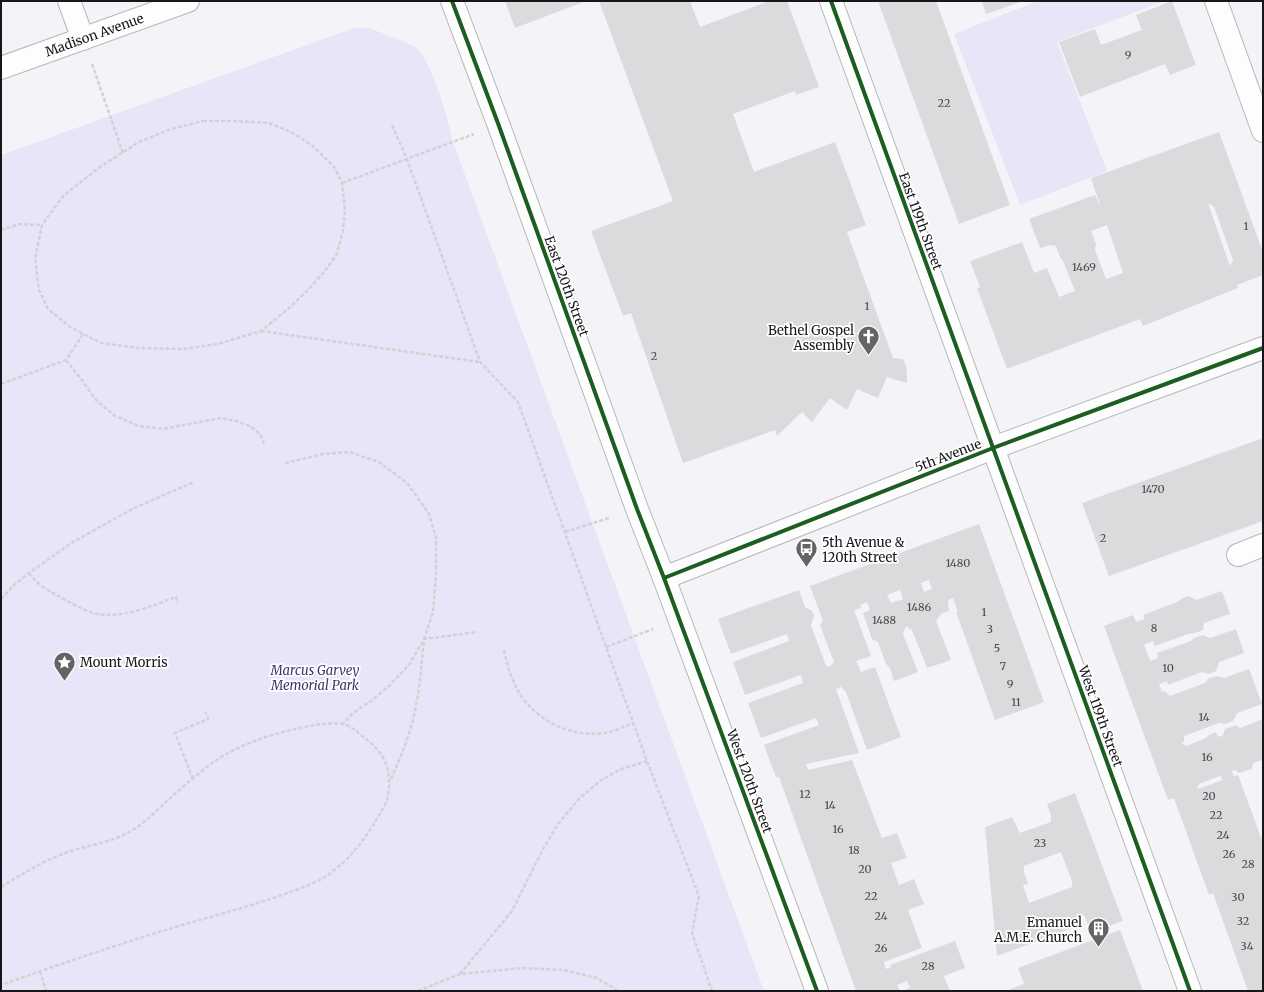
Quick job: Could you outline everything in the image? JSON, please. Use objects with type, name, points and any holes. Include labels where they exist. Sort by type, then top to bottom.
[{"type":"street","points":[[69,1],[83,39]]},
{"type":"street","name":"Madison Avenue","points":[[1,68],[188,1]]},
{"type":"street","name":"East 120th Street","points":[[452,1],[499,126],[637,509],[664,578]]},
{"type":"street","name":"East 119th Street","points":[[831,1],[992,448]]},
{"type":"street","points":[[1216,1],[1263,131]]},
{"type":"street","name":"5th Avenue","points":[[664,578],[992,448],[1263,348]]},
{"type":"street","name":"West 119th Street","points":[[992,448],[1190,991]]},
{"type":"street","points":[[1238,555],[1263,545]]},
{"type":"street","name":"West 120th Street","points":[[664,578],[817,991]]},
{"type":"path","points":[[83,39],[123,152]]},
{"type":"path","points":[[203,121],[269,123],[292,132],[313,146],[335,168],[342,183],[345,210],[338,254],[306,292],[261,331],[218,344],[183,349],[139,348],[101,343],[70,327],[48,309],[39,290],[35,258],[42,225],[62,196],[100,167],[123,152],[139,142],[171,129],[203,121]]},
{"type":"path","points":[[392,125],[407,159],[480,362],[518,402],[633,723],[699,896],[692,933],[712,991]]},
{"type":"path","points":[[342,183],[499,126]]},
{"type":"path","points":[[1,230],[19,224],[42,225]]},
{"type":"path","points":[[261,331],[480,362]]},
{"type":"path","points":[[1,384],[66,360],[83,334]]},
{"type":"path","points":[[66,360],[96,400],[115,416],[139,426],[163,429],[221,418],[250,426],[260,434],[265,446]]},
{"type":"path","points":[[1,985],[150,935],[260,903],[322,879],[344,863],[360,845],[375,823],[388,799],[391,779],[402,755],[411,729],[420,683],[424,640],[433,612],[436,576],[436,538],[429,514],[407,483],[379,462],[349,452],[323,454],[285,463]]},
{"type":"path","points":[[1,599],[14,585],[29,573],[73,542],[132,509],[194,482]]},
{"type":"path","points":[[564,532],[609,518]]},
{"type":"path","points":[[29,573],[32,578],[49,591],[93,613],[115,614],[141,610],[176,597],[178,604]]},
{"type":"path","points":[[606,647],[653,629]]},
{"type":"path","points":[[343,724],[353,714],[390,685],[408,665],[424,640],[477,632]]},
{"type":"path","points":[[504,650],[509,671],[518,691],[532,709],[555,726],[581,734],[605,733],[633,723]]},
{"type":"path","points":[[193,779],[175,733],[208,719],[205,712]]},
{"type":"path","points":[[1,887],[43,862],[128,833],[148,819],[214,762],[241,747],[295,728],[324,724],[343,724],[374,745],[386,760],[391,779]]},
{"type":"path","points":[[460,974],[512,911],[542,851],[558,824],[579,799],[600,781],[619,770],[647,761]]},
{"type":"path","points":[[418,991],[460,974],[523,968],[564,970],[597,978],[618,991]]},
{"type":"path","points":[[40,971],[46,991]]},
{"type":"green space","points":[[1038,1],[1164,1],[1057,42],[1107,171],[1020,205],[954,34]]},
{"type":"green space","name":"Marcus Garvey Memorial Park","points":[[354,28],[370,28],[414,46],[420,52],[433,75],[448,119],[453,142],[764,991],[1,991],[1,155]]},
{"type":"building","points":[[505,1],[586,1],[515,28]]},
{"type":"building","points":[[599,1],[690,1],[700,27],[769,1],[787,1],[819,87],[796,95],[795,91],[733,114],[754,172],[835,142],[866,225],[847,232],[893,358],[903,359],[906,366],[907,383],[887,377],[878,398],[857,389],[847,410],[830,398],[812,422],[802,412],[777,436],[775,430],[683,463],[631,313],[623,316],[591,231],[673,201]]},
{"type":"building","points":[[878,1],[936,1],[1010,205],[959,224]]},
{"type":"building","points":[[982,1],[1023,1],[986,14]]},
{"type":"building","points":[[1172,1],[1196,65],[1170,75],[1165,64],[1080,97],[1059,42],[1095,29],[1101,45],[1142,30],[1136,15]]},
{"type":"building","points":[[1219,132],[1263,252],[1263,275],[1237,285],[1238,288],[1143,326],[1140,319],[1007,369],[977,288],[980,287],[970,261],[1022,242],[1034,273],[1047,268],[1059,297],[1075,291],[1056,246],[1050,245],[1040,248],[1029,219],[1095,195],[1101,208],[1091,178]],"holes":[[[1208,203],[1214,207],[1233,260],[1230,266]],[[1107,225],[1123,273],[1106,279],[1095,250],[1096,244],[1091,231]]]},
{"type":"building","points":[[1263,438],[1263,521],[1109,576],[1082,503]]},
{"type":"building","points":[[979,524],[1044,702],[995,720],[956,612],[958,612],[953,598],[948,600],[949,611],[941,614],[936,621],[951,660],[927,668],[912,630],[906,626],[903,634],[918,672],[894,681],[890,668],[886,664],[878,642],[872,639],[863,613],[870,610],[867,602],[860,605],[861,608],[854,610],[871,656],[856,661],[861,672],[875,667],[901,737],[867,750],[846,692],[839,685],[840,688],[836,689],[859,753],[806,764],[808,770],[852,760],[882,838],[897,833],[907,858],[891,863],[899,885],[914,879],[924,904],[908,910],[922,948],[884,962],[886,969],[891,967],[890,965],[955,941],[965,968],[944,976],[950,991],[903,991],[910,988],[907,981],[897,985],[900,991],[856,991],[779,777],[776,777],[764,745],[819,725],[816,718],[761,738],[748,703],[803,683],[801,675],[745,695],[733,662],[789,641],[787,634],[731,654],[718,619],[799,590],[805,607],[812,611],[814,616],[811,625],[826,666],[830,667],[834,662],[820,625],[823,621],[810,586]],"holes":[[[929,580],[932,589],[924,592],[921,583]],[[900,590],[903,599],[891,603],[887,595]]]},
{"type":"building","points":[[1222,591],[1230,614],[1204,623],[1203,630],[1195,633],[1188,634],[1155,646],[1153,641],[1144,645],[1150,661],[1158,658],[1157,653],[1191,641],[1194,638],[1203,635],[1210,638],[1236,629],[1244,653],[1219,662],[1216,671],[1209,674],[1202,672],[1168,685],[1167,681],[1159,684],[1162,692],[1165,691],[1170,696],[1205,683],[1209,678],[1217,676],[1224,678],[1249,669],[1262,704],[1237,713],[1233,721],[1226,724],[1219,723],[1184,736],[1184,742],[1181,743],[1186,746],[1206,738],[1216,732],[1218,737],[1223,735],[1225,729],[1236,725],[1240,728],[1263,719],[1263,760],[1253,763],[1252,769],[1239,773],[1235,770],[1231,771],[1234,776],[1238,775],[1263,843],[1263,991],[1248,991],[1213,893],[1209,895],[1174,798],[1168,800],[1104,626],[1133,615],[1136,622],[1145,619],[1143,615],[1189,596],[1196,600]],"holes":[[[1220,776],[1223,780],[1197,789],[1199,784]]]},
{"type":"building","points":[[1075,793],[1123,921],[1091,932],[1084,915],[1075,919],[1078,926],[997,956],[985,827],[1012,817],[1020,833],[1051,822],[1051,816],[1047,804]],"holes":[[[1061,852],[1072,881],[1072,887],[1029,903],[1023,885],[1028,884],[1024,872],[1024,866]]]},
{"type":"building","name":"Emanuel A.M.E. Church","points":[[1120,930],[1143,991],[1011,991],[1010,989],[1024,984],[1018,968]]},
{"type":"cycle path","points":[[452,1],[499,126],[637,509],[817,991]]},
{"type":"cycle path","points":[[831,1],[1190,991]]},
{"type":"cycle path","points":[[664,578],[993,448],[1263,348]]},
{"type":"place","name":"Bethel Gospel Assembly","points":[[869,356]]},
{"type":"place","name":"5th Avenue & 120th Street","points":[[807,568]]},
{"type":"place","name":"Mount Morris","points":[[65,682]]},
{"type":"place","name":"Emanuel A.M.E. Church","points":[[1098,948]]}]
